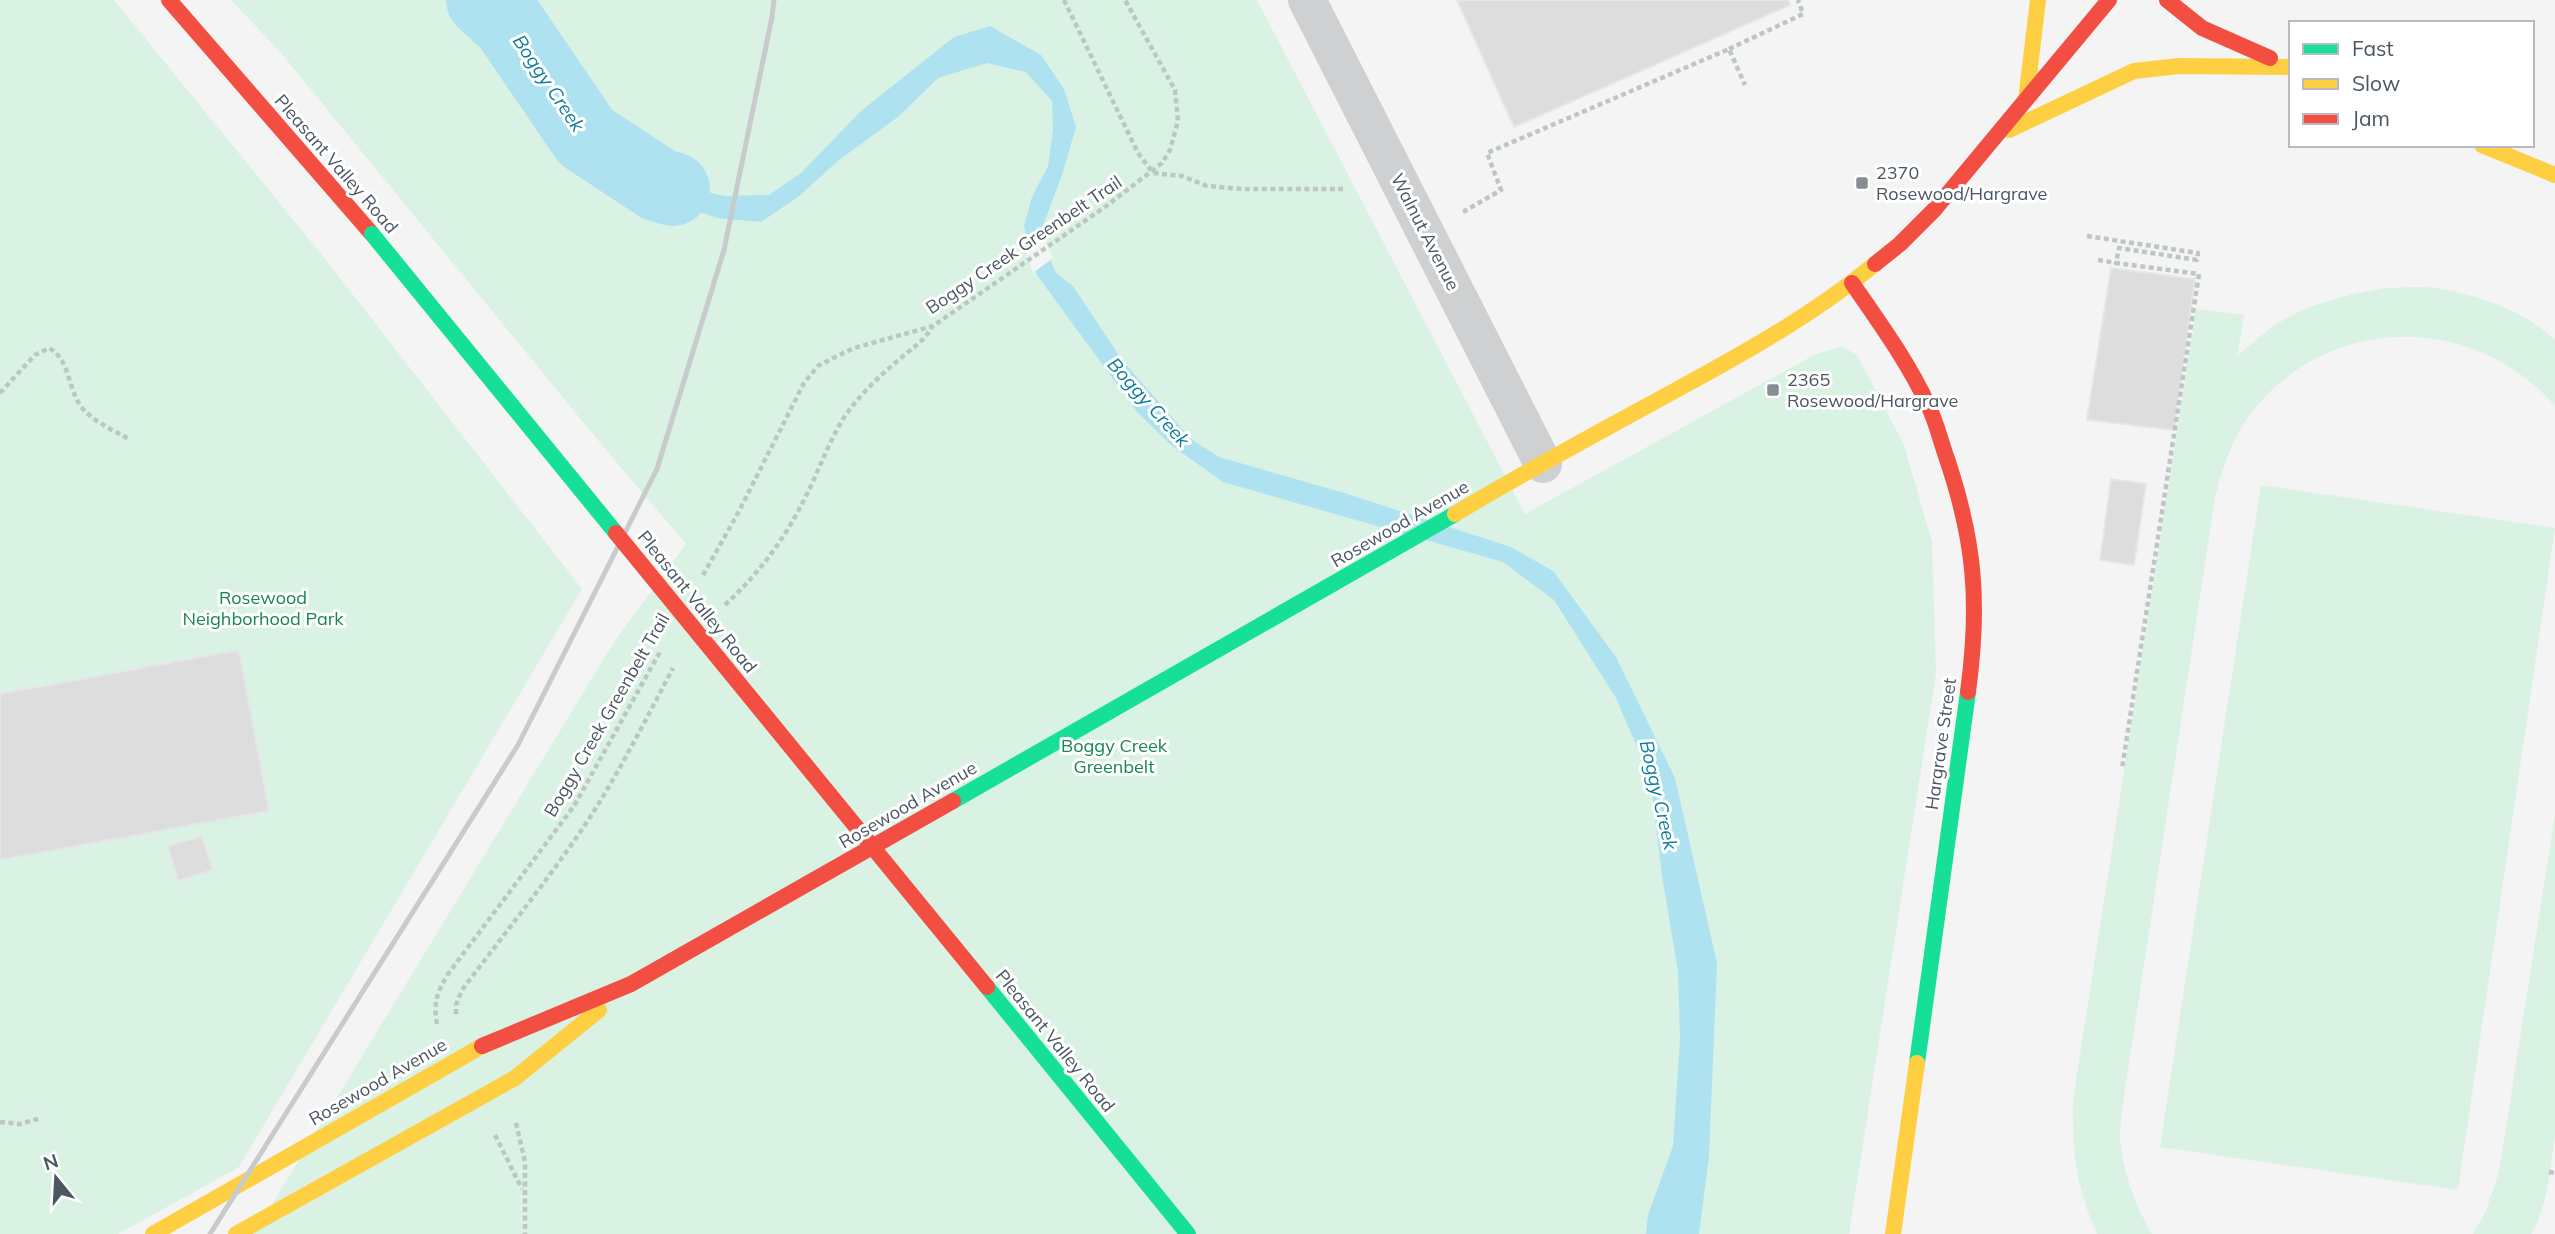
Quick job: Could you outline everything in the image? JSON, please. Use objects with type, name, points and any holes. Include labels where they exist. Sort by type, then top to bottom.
[{"type":"street","name":"Pleasant Valley Road","points":[[169,0],[372,234],[1188,1234]]},
{"type":"street","name":"Walnut Avenue","points":[[1307,0],[1543,464]]},
{"type":"street","points":[[2026,100],[2038,0]]},
{"type":"street","name":"Rosewood Avenue","points":[[153,1234],[492,1040],[631,984],[1394,551],[1505,484],[1758,345],[1852,283],[1900,244],[1935,209],[2109,0]]},
{"type":"street","points":[[2167,0],[2212,35],[2289,66]]},
{"type":"street","points":[[1997,136],[2134,71],[2179,65],[2289,67]]},
{"type":"street","points":[[2487,147],[2555,175]]},
{"type":"street","name":"Hargrave Street","points":[[1852,283],[1891,341],[1929,406],[1963,510],[1974,571],[1974,646],[1893,1234]]},
{"type":"street","name":"Rosewood Avenue","points":[[236,1234],[515,1078],[631,984]]},
{"type":"path","points":[[1064,0],[1139,153],[1153,173],[1182,176],[1207,186],[1242,189],[1343,189]]},
{"type":"path","name":"Boggy Creek Greenbelt Trail","points":[[703,575],[737,515],[804,383],[818,366],[854,348],[933,326],[1153,173],[1162,163],[1170,150],[1177,128],[1178,106],[1175,90],[1125,0]]},
{"type":"path","points":[[1463,212],[1501,190],[1488,153],[1729,49],[1803,14],[1798,0]]},
{"type":"path","points":[[1729,49],[1745,85]]},
{"type":"path","points":[[2087,236],[2198,253],[2197,260],[2119,248],[2116,263]]},
{"type":"path","points":[[2098,260],[2199,274],[2122,769]]},
{"type":"path","points":[[0,393],[35,355],[49,348],[57,352],[64,362],[73,393],[82,408],[97,422],[130,439]]},
{"type":"path","name":"Boggy Creek Greenbelt Trail","points":[[440,1034],[434,1006],[437,993],[448,974],[574,806],[663,648]]},
{"type":"path","points":[[0,1122],[20,1124],[41,1118]]},
{"type":"path","points":[[513,1118],[519,1128],[523,1147],[525,1234]]},
{"type":"path","points":[[493,1132],[523,1192]]},
{"type":"green space","name":"Rosewood Neighborhood Park","points":[[0,0],[114,0],[326,260],[582,589],[239,1167],[118,1234],[0,1234]]},
{"type":"green space","name":"Boggy Creek Greenbelt","points":[[231,0],[1257,0],[1525,514],[1814,355],[1841,346],[1857,355],[1904,445],[1932,542],[1936,673],[1849,1234],[254,1234],[614,642],[686,544],[281,53]]},
{"type":"green space","points":[[2427,287],[2456,292],[2502,306],[2543,330],[2555,340],[2555,406],[2521,374],[2482,352],[2440,340],[2397,337],[2355,343],[2314,359],[2277,385],[2240,429],[2227,458],[2215,498],[2121,1120],[2121,1149],[2127,1174],[2140,1211],[2152,1234],[2097,1234],[2080,1185],[2073,1136],[2073,1100],[2196,309],[2244,315],[2237,356],[2271,328],[2297,313],[2340,297],[2385,288]]},
{"type":"green space","points":[[2261,485],[2555,528],[2458,1190],[2160,1147]]},
{"type":"green space","points":[[2555,815],[2555,1136],[2548,1187],[2531,1234],[2473,1234],[2485,1213],[2499,1172]]},
{"type":"water","points":[[990,26],[1041,55],[1064,89],[1076,127],[1044,223],[1042,241],[1056,273],[1073,286],[1122,360],[1191,439],[1219,457],[1341,492],[1511,547],[1553,571],[1616,657],[1675,778],[1717,963],[1709,1156],[1699,1234],[1646,1234],[1648,1215],[1673,1146],[1680,1039],[1678,971],[1662,875],[1650,777],[1616,698],[1554,600],[1503,562],[1223,482],[1171,445],[1137,412],[1037,275],[1024,226],[1032,197],[1048,166],[1053,130],[1052,101],[1026,72],[987,63],[938,78],[898,117],[839,160],[798,197],[761,222],[717,218],[670,202],[605,166],[586,137],[667,182],[724,196],[769,195],[801,173],[861,111],[954,37]]},
{"type":"pier","points":[[1046,235],[1045,241],[1053,258],[1033,273],[1025,250]]},
{"type":"building","points":[[1457,0],[1788,0],[1790,5],[1514,127]]},
{"type":"building","points":[[2111,268],[2195,279],[2174,430],[2087,420]]},
{"type":"building","points":[[2111,479],[2146,484],[2134,565],[2100,560]]},
{"type":"building","points":[[239,650],[269,811],[0,860],[0,694]]},
{"type":"building","points":[[202,836],[213,870],[178,881],[168,846]]},
{"type":"waterway","name":"Boggy Creek","points":[[483,0],[509,24],[586,137],[659,185],[673,189]]},
{"type":"railway","points":[[210,1234],[518,745],[657,469],[724,250],[774,0]]},
{"type":"traffic: fast","points":[[372,234],[616,533]]},
{"type":"traffic: fast","points":[[953,801],[1455,514]]},
{"type":"traffic: fast","points":[[1917,1063],[1968,692]]},
{"type":"traffic: fast","points":[[987,987],[1188,1234]]},
{"type":"traffic: slow","points":[[2026,100],[2038,0]]},
{"type":"traffic: slow","points":[[2009,130],[2134,71],[2179,66],[2289,67]]},
{"type":"traffic: slow","points":[[2487,147],[2555,175]]},
{"type":"traffic: slow","points":[[1455,514],[1754,346],[1804,316],[1875,264]]},
{"type":"traffic: slow","points":[[236,1234],[515,1078],[599,1010]]},
{"type":"traffic: slow","points":[[153,1234],[482,1046]]},
{"type":"traffic: slow","points":[[1893,1234],[1917,1063]]},
{"type":"traffic: jam","points":[[169,0],[372,234]]},
{"type":"traffic: jam","points":[[1875,264],[1900,244],[1935,209],[2109,0]]},
{"type":"traffic: jam","points":[[2167,0],[2202,28],[2270,58]]},
{"type":"traffic: jam","points":[[1852,283],[1893,342],[1920,389],[1933,417],[1956,487],[1969,545],[1974,601],[1968,692]]},
{"type":"traffic: jam","points":[[616,533],[987,987]]},
{"type":"traffic: jam","points":[[482,1046],[631,984],[953,801]]},
{"type":"place","name":"2370 Rosewood/Hargrave","points":[[1862,183]]},
{"type":"place","name":"2365 Rosewood/Hargrave","points":[[1773,390]]}]
